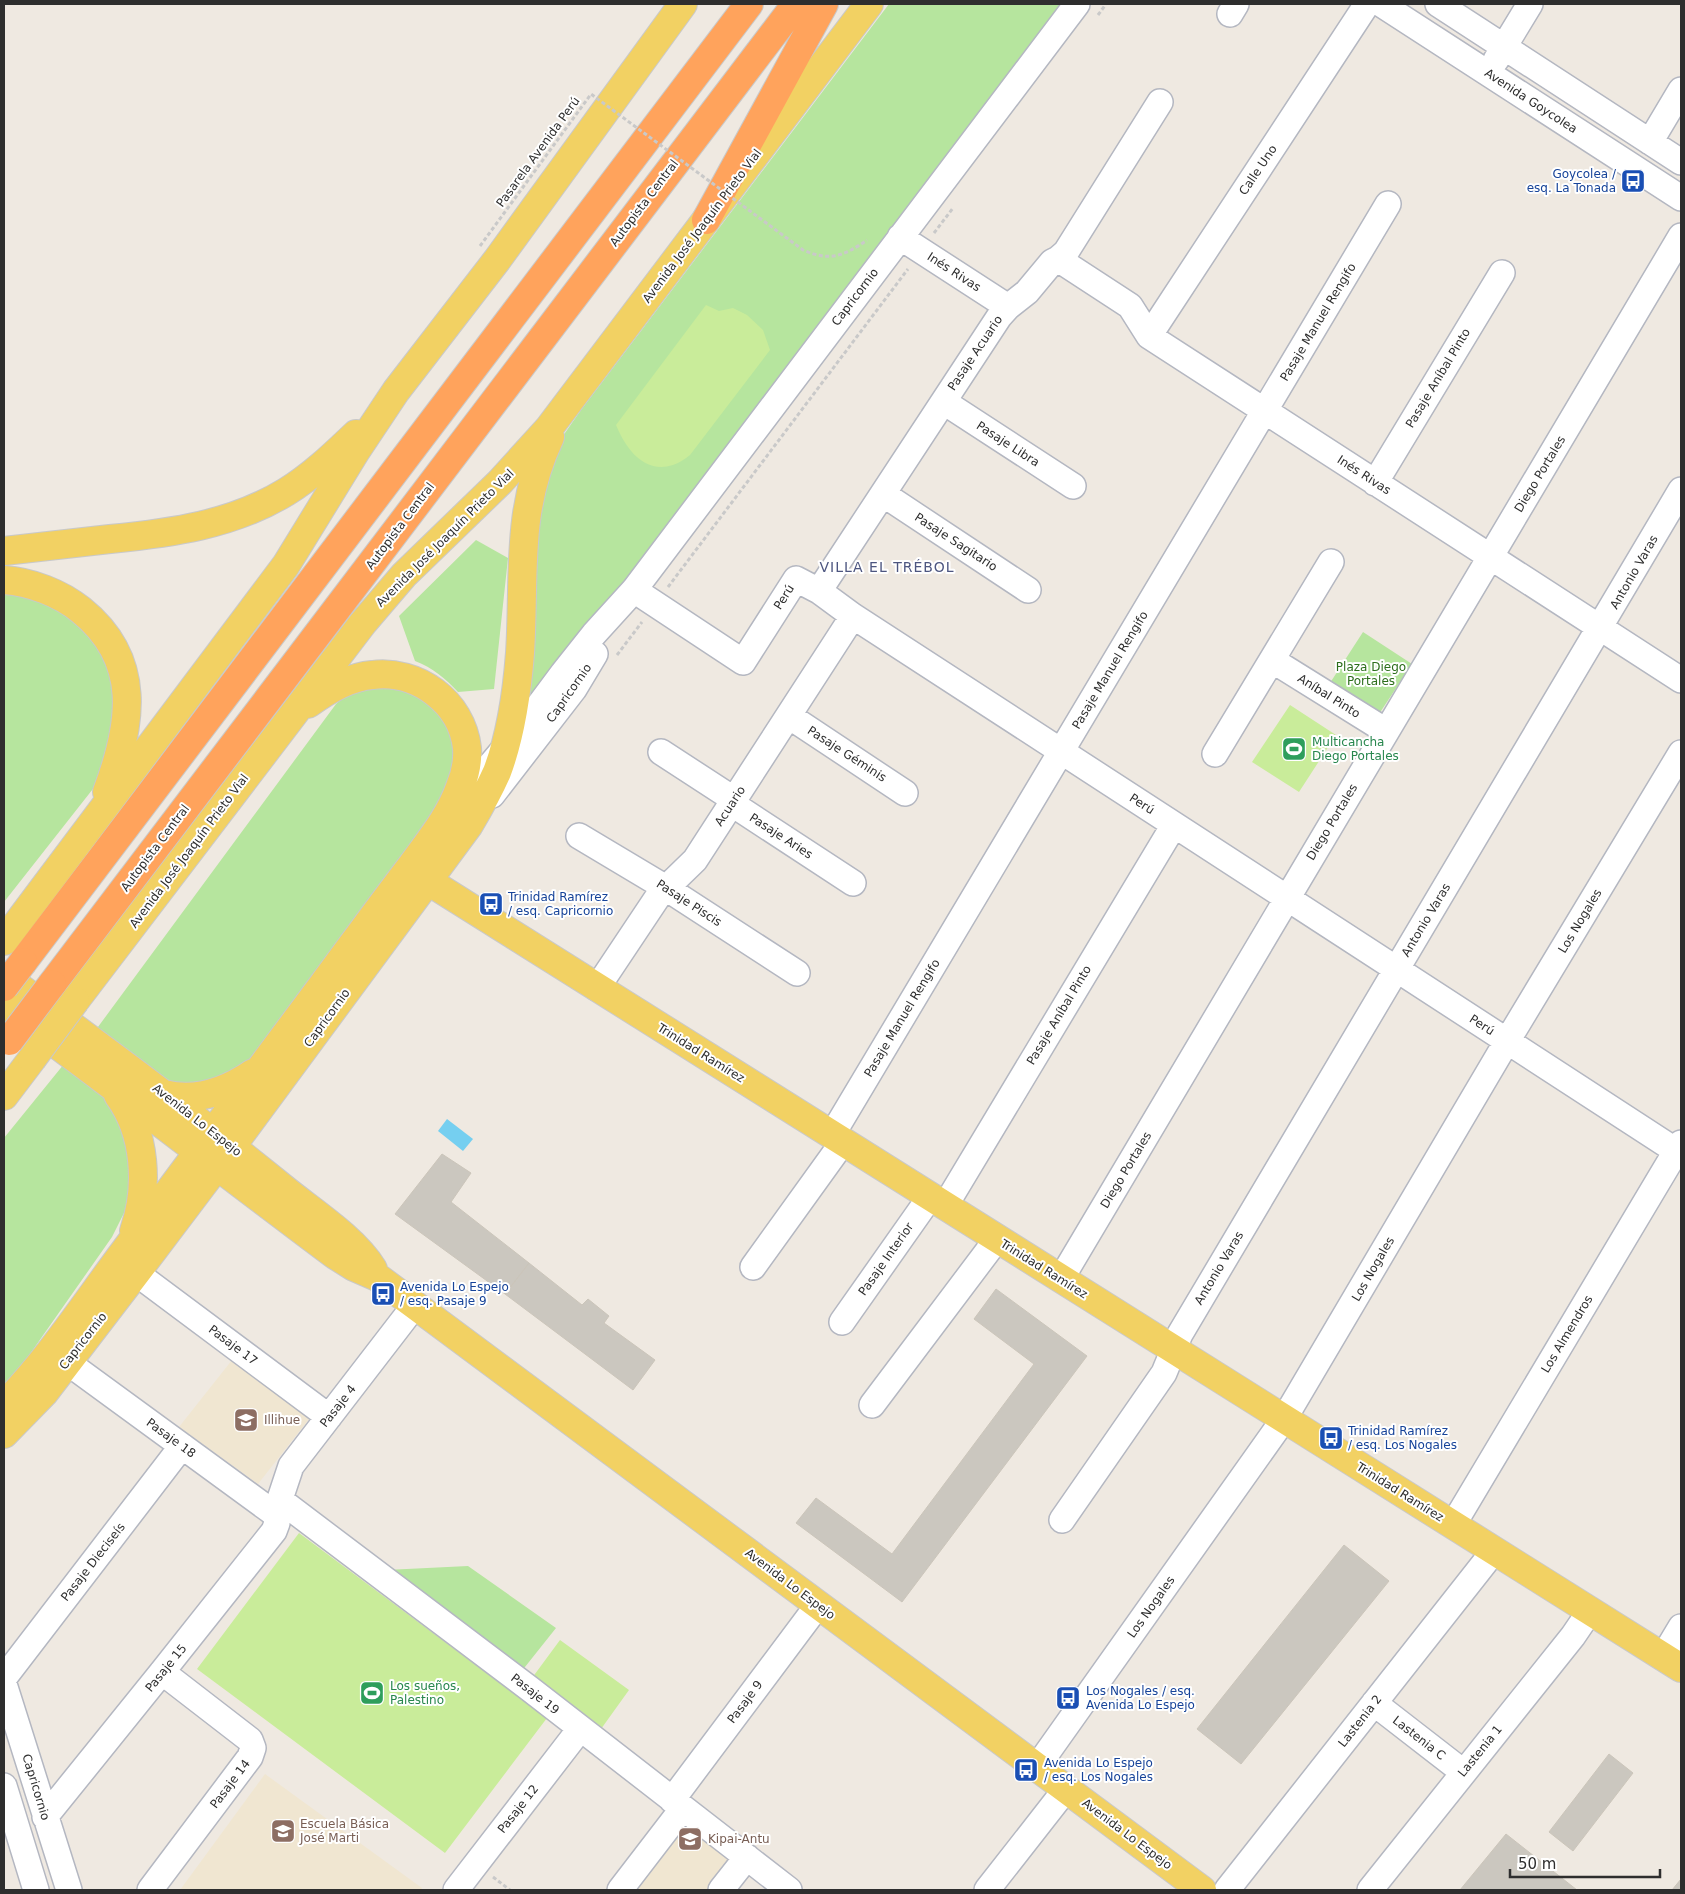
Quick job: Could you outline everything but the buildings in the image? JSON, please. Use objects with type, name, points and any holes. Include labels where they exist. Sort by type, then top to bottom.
[{"type":"highway","points":[[719,43],[740,4]]},
{"type":"highway","points":[[4,987],[13,969],[749,4]]},
{"type":"highway","name":"Autopista Central","points":[[6,1045],[796,4]]},
{"type":"highway","points":[[706,220],[824,4]]},
{"type":"main road","points":[[4,941],[286,565],[356,451],[396,391],[497,260],[683,4]]},
{"type":"main road","name":"Avenida José Joaquín Prieto Vial","points":[[4,1096],[380,602],[430,549],[500,482],[549,428],[868,4]]},
{"type":"main road","points":[[4,551],[180,531],[245,512],[286,492],[321,467],[368,422],[396,391]]},
{"type":"main road","points":[[458,821],[489,790],[504,751],[517,680],[520,652],[523,543],[529,499],[544,450],[570,401]]},
{"type":"main road","points":[[4,580],[29,584],[45,590],[77,607],[104,632],[119,657],[126,685],[127,716],[117,761],[96,817]]},
{"type":"main road","points":[[288,721],[333,688],[362,676],[375,674],[402,676],[430,688],[442,697],[451,708],[459,722],[467,745],[464,774],[454,802],[458,821]]},
{"type":"main road","name":"Capricornio","points":[[4,1405],[48,1353],[128,1246],[215,1150],[458,821]]},
{"type":"main road","name":"Capricornio","points":[[4,1434],[44,1393],[136,1273],[215,1150],[262,1066],[417,877]]},
{"type":"main road","name":"Trinidad Ramírez","points":[[417,877],[1062,1279],[1672,1663]]},
{"type":"main road","name":"Avenida Lo Espejo","points":[[13,969],[164,1094],[215,1150]]},
{"type":"main road","name":"Avenida Lo Espejo","points":[[4,1005],[110,1083],[215,1150],[347,1240],[365,1258],[377,1277],[1202,1890]]},
{"type":"main road","points":[[164,1094],[187,1097],[229,1088],[262,1066]]},
{"type":"main road","points":[[110,1083],[122,1100],[131,1118],[138,1136],[142,1156],[141,1202],[128,1246]]},
{"type":"main road","points":[[4,1453],[44,1393]]},
{"type":"street","name":"Calle Uno","points":[[1149,336],[1367,4]]},
{"type":"street","name":"Avenida Goycolea","points":[[1381,4],[1681,198]]},
{"type":"street","points":[[1438,4],[1681,162]]},
{"type":"street","points":[[1488,72],[1530,4]]},
{"type":"street","name":"Capricornio","points":[[504,751],[588,642],[634,590],[900,237],[1085,12]]},
{"type":"street","points":[[1650,142],[1681,90]]},
{"type":"street","name":"Pasaje Acuario","points":[[819,591],[999,317],[1027,292],[1052,262],[1066,252],[1160,102]]},
{"type":"street","name":"Pasaje Manuel Rengifo","points":[[753,1267],[838,1139],[1061,752],[1388,204]]},
{"type":"street","name":"Diego Portales","points":[[1062,1279],[1681,236]]},
{"type":"street","name":"Inés Rivas","points":[[900,237],[1008,307]]},
{"type":"street","name":"Inés Rivas","points":[[1058,259],[1130,306],[1149,336],[1681,680]]},
{"type":"street","name":"Pasaje Aníbal Pinto","points":[[1375,482],[1502,273]]},
{"type":"street","name":"Pasaje Libra","points":[[944,402],[1073,486]]},
{"type":"street","name":"Antonio Varas","points":[[1062,1520],[1164,1373],[1180,1334],[1601,629],[1681,490]]},
{"type":"street","name":"Pasaje Sagitario","points":[[883,494],[1028,590]]},
{"type":"street","points":[[1215,754],[1331,562]]},
{"type":"street","name":"Perú","points":[[634,590],[743,662],[796,579],[819,591],[853,616],[1061,752],[1507,1041],[1680,1149]]},
{"type":"street","name":"Capricornio","points":[[458,821],[574,689],[634,590]]},
{"type":"street","name":"Acuario","points":[[597,988],[652,904],[695,860],[853,616]]},
{"type":"street","name":"Aníbal Pinto","points":[[1272,660],[1386,731]]},
{"type":"street","name":"Pasaje Géminis","points":[[789,716],[905,792]]},
{"type":"street","name":"Pasaje Aries","points":[[661,752],[724,793],[740,809],[853,883]]},
{"type":"street","name":"Los Nogales","points":[[1037,1767],[1284,1419],[1507,1041],[1681,753]]},
{"type":"street","name":"Pasaje Aníbal Pinto","points":[[938,1202],[1174,824]]},
{"type":"street","name":"Pasaje Piscis","points":[[579,836],[666,888],[796,973]]},
{"type":"street","name":"Los Almendros","points":[[1453,1525],[1680,1149]]},
{"type":"street","name":"Pasaje Interior","points":[[842,1322],[938,1202]]},
{"type":"street","points":[[872,1406],[997,1239]]},
{"type":"street","name":"Pasaje 17","points":[[136,1273],[329,1417]]},
{"type":"street","name":"Pasaje 4","points":[[277,1507],[291,1466],[415,1305]]},
{"type":"street","name":"Pasaje 18","points":[[67,1362],[182,1446],[277,1507]]},
{"type":"street","name":"Pasaje Dieciseís","points":[[4,1678],[182,1446]]},
{"type":"street","name":"Pasaje 15","points":[[45,1817],[274,1531],[277,1523],[277,1507]]},
{"type":"street","name":"Pasaje 19","points":[[277,1507],[580,1729],[789,1890]]},
{"type":"street","name":"Lastenia 2","points":[[1227,1890],[1494,1551]]},
{"type":"street","name":"Pasaje 9","points":[[620,1890],[818,1605]]},
{"type":"street","name":"Lastenia 1","points":[[1370,1890],[1567,1643],[1590,1611]]},
{"type":"street","points":[[1672,1663],[1681,1627]]},
{"type":"street","name":"Pasaje 14","points":[[150,1890],[250,1757],[254,1748],[250,1740],[162,1672]]},
{"type":"street","name":"Capricornio","points":[[4,1684],[69,1890]]},
{"type":"street","name":"Lastenia C","points":[[1374,1703],[1463,1772]]},
{"type":"street","name":"Pasaje 12","points":[[456,1890],[580,1729]]},
{"type":"street","points":[[4,1786],[36,1890]]},
{"type":"street","points":[[987,1890],[1066,1789]]},
{"type":"street","points":[[721,1890],[747,1857]]},
{"type":"path","points":[[1085,12],[1106,4]]},
{"type":"path","name":"Pasarela Avenida Perú","points":[[480,246],[591,94],[803,250],[814,255],[834,256],[851,251],[867,240]]},
{"type":"path","points":[[614,659],[957,203]]},
{"type":"shaded area","name":"Illihue","points":[[236,1355],[313,1414],[258,1484],[179,1427]]},
{"type":"shaded area","name":"Escuela Básica José Marti","points":[[265,1774],[422,1888],[421,1890],[180,1890]]},
{"type":"shaded area","name":"Kipai-Antu","points":[[685,1819],[735,1859],[711,1890],[630,1890]]},
{"type":"green space","points":[[889,4],[1063,4],[974,119],[890,238],[520,718],[536,503],[551,453],[581,410]]},
{"type":"green space","points":[[706,305],[719,311],[733,308],[747,315],[763,330],[770,350],[690,455],[673,465],[653,466],[645,463],[631,451],[616,425]]},
{"type":"green space","points":[[476,540],[508,558],[494,689],[458,692],[438,674],[415,661],[399,616]]},
{"type":"green space","points":[[4,591],[58,605],[108,656],[117,722],[96,785],[4,902]]},
{"type":"green space","name":"Plaza Diego Portales","points":[[1363,632],[1412,664],[1379,714],[1330,683]]},
{"type":"green space","points":[[362,686],[403,686],[446,714],[462,781],[256,1062],[231,1080],[179,1087],[95,1031],[336,704],[349,693]]},
{"type":"green space","name":"Multicancha Diego Portales","points":[[1290,705],[1336,735],[1299,792],[1252,762]]},
{"type":"green space","points":[[64,1064],[104,1094],[134,1148],[132,1197],[112,1237],[4,1391],[4,1138]]},
{"type":"green space","name":"Los sueños, Palestino","points":[[299,1533],[547,1718],[445,1853],[197,1669]]},
{"type":"green space","points":[[468,1566],[556,1628],[521,1672],[386,1570]]},
{"type":"green space","points":[[560,1640],[629,1690],[601,1729],[532,1678]]},
{"type":"water","points":[[447,1119],[473,1139],[463,1151],[438,1131]]},
{"type":"place","name":"Goycolea / esq. La Tonada","points":[[1633,181]]},
{"type":"place","name":"Multicancha Diego Portales","points":[[1294,749]]},
{"type":"place","name":"Trinidad Ramírez / esq. Capricornio","points":[[491,904]]},
{"type":"place","name":"Avenida Lo Espejo / esq. Pasaje 9","points":[[383,1294]]},
{"type":"place","name":"Illihue","points":[[246,1420]]},
{"type":"place","name":"Trinidad Ramírez / esq. Los Nogales","points":[[1331,1438]]},
{"type":"place","name":"Los sueños, Palestino","points":[[372,1693]]},
{"type":"place","name":"Los Nogales / esq. Avenida Lo Espejo","points":[[1068,1698]]},
{"type":"place","name":"Avenida Lo Espejo / esq. Los Nogales","points":[[1026,1770]]},
{"type":"place","name":"Escuela Básica José Marti","points":[[283,1831]]},
{"type":"place","name":"Kipai-Antu","points":[[690,1839]]},
{"type":"district","name":"VILLA EL TRÉBOL","points":[[887,567]]}]
